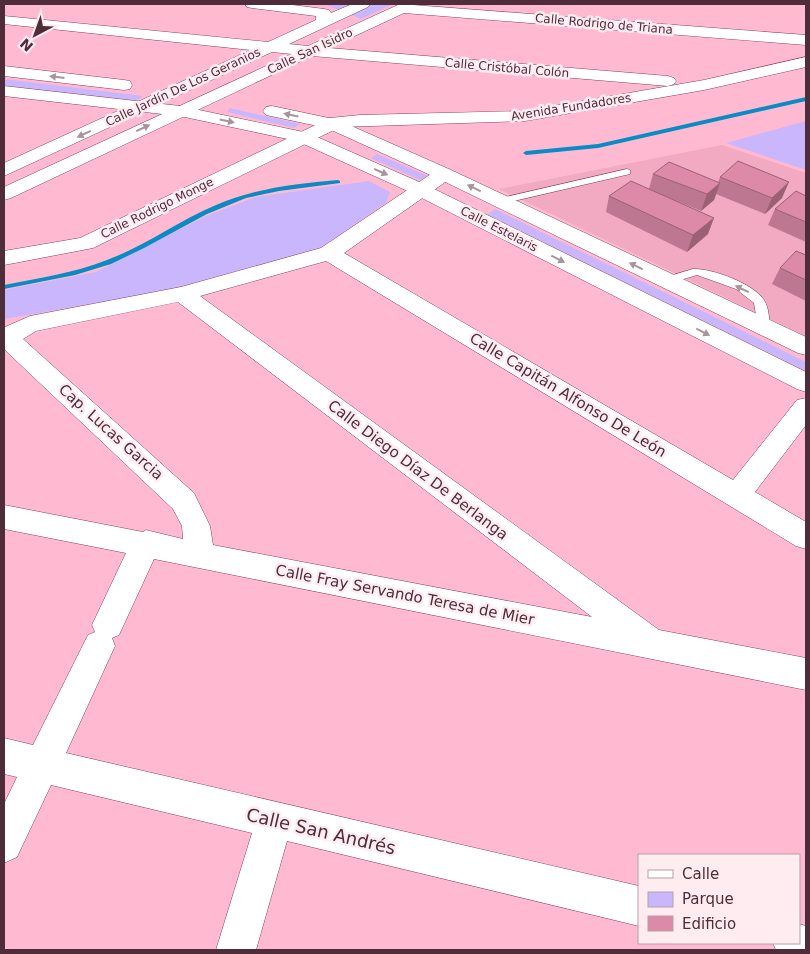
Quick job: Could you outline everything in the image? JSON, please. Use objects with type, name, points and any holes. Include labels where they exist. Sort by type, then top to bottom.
[{"type":"street","points":[[253,4],[324,13]]},
{"type":"street","name":"Calle Jardín De Los Geranios","points":[[4,194],[177,101],[271,47],[324,13],[363,4]]},
{"type":"street","name":"Calle Rodrigo de Triana","points":[[407,6],[806,40]]},
{"type":"street","name":"Calle San Isidro","points":[[208,98],[407,6]]},
{"type":"street","name":"Calle Cristóbal Colón","points":[[4,20],[310,51],[704,85]]},
{"type":"street","name":"Avenida Fundadores","points":[[332,124],[360,120],[525,116],[704,85],[806,62]]},
{"type":"street","points":[[4,70],[142,87],[177,101]]},
{"type":"street","points":[[4,91],[142,106],[177,101]]},
{"type":"street","name":"Calle Jardín De Los Geranios","points":[[177,101],[208,98]]},
{"type":"street","name":"Calle Estelaris","points":[[208,98],[332,124],[444,174],[806,348]]},
{"type":"street","name":"Calle Estelaris","points":[[177,101],[302,137],[420,189],[806,383]]},
{"type":"street","name":"Calle Jardín De Los Geranios","points":[[4,170],[142,106]]},
{"type":"street","name":"Calle Rodrigo Monge","points":[[4,258],[86,243],[332,124]]},
{"type":"street","points":[[4,158],[25,161]]},
{"type":"street","points":[[182,294],[329,253],[444,174]]},
{"type":"street","name":"Calle Capitán Alfonso De León","points":[[329,253],[806,538]]},
{"type":"street","name":"Cap. Lucas Garcia","points":[[182,294],[23,326],[13,332],[11,336],[14,345],[184,500],[196,526],[199,554]]},
{"type":"street","name":"Calle Diego Díaz De Berlanga","points":[[182,294],[653,645]]},
{"type":"street","points":[[736,496],[806,407]]},
{"type":"street","name":"Calle Fray Servando Teresa de Mier","points":[[4,516],[806,674]]},
{"type":"street","points":[[4,844],[146,544]]},
{"type":"street","name":"Calle San Andrés","points":[[4,756],[638,906]]},
{"type":"street","points":[[236,950],[274,820]]},
{"type":"lane","points":[[501,201],[627,172]]},
{"type":"shaded area","points":[[722,145],[806,173],[806,336],[499,189]]},
{"type":"green space","points":[[324,4],[393,4],[361,19]]},
{"type":"green space","points":[[4,79],[143,96],[133,103],[4,88]]},
{"type":"green space","points":[[230,108],[300,124],[294,128],[227,112]]},
{"type":"green space","points":[[806,121],[806,170],[726,143]]},
{"type":"green space","points":[[377,154],[428,176],[420,180],[371,158]]},
{"type":"green space","points":[[369,181],[390,192],[386,203],[319,249],[182,288],[4,319],[4,290],[96,272],[206,216],[256,197]]},
{"type":"green space","points":[[495,209],[806,362],[806,372],[487,215]]},
{"type":"building","points":[[738,161],[789,182],[772,198],[720,177]]},
{"type":"building","points":[[669,162],[720,183],[707,194],[653,174]]},
{"type":"building","points":[[631,181],[714,218],[693,235],[609,196]]},
{"type":"building","points":[[796,191],[806,196],[806,222],[775,209]]},
{"type":"building","points":[[796,251],[806,255],[806,280],[780,268]]},
{"type":"waterway","points":[[526,153],[598,146],[806,99]]},
{"type":"waterway","points":[[4,287],[75,273],[109,262],[142,247],[204,213],[244,197],[303,185],[338,182]]}]
